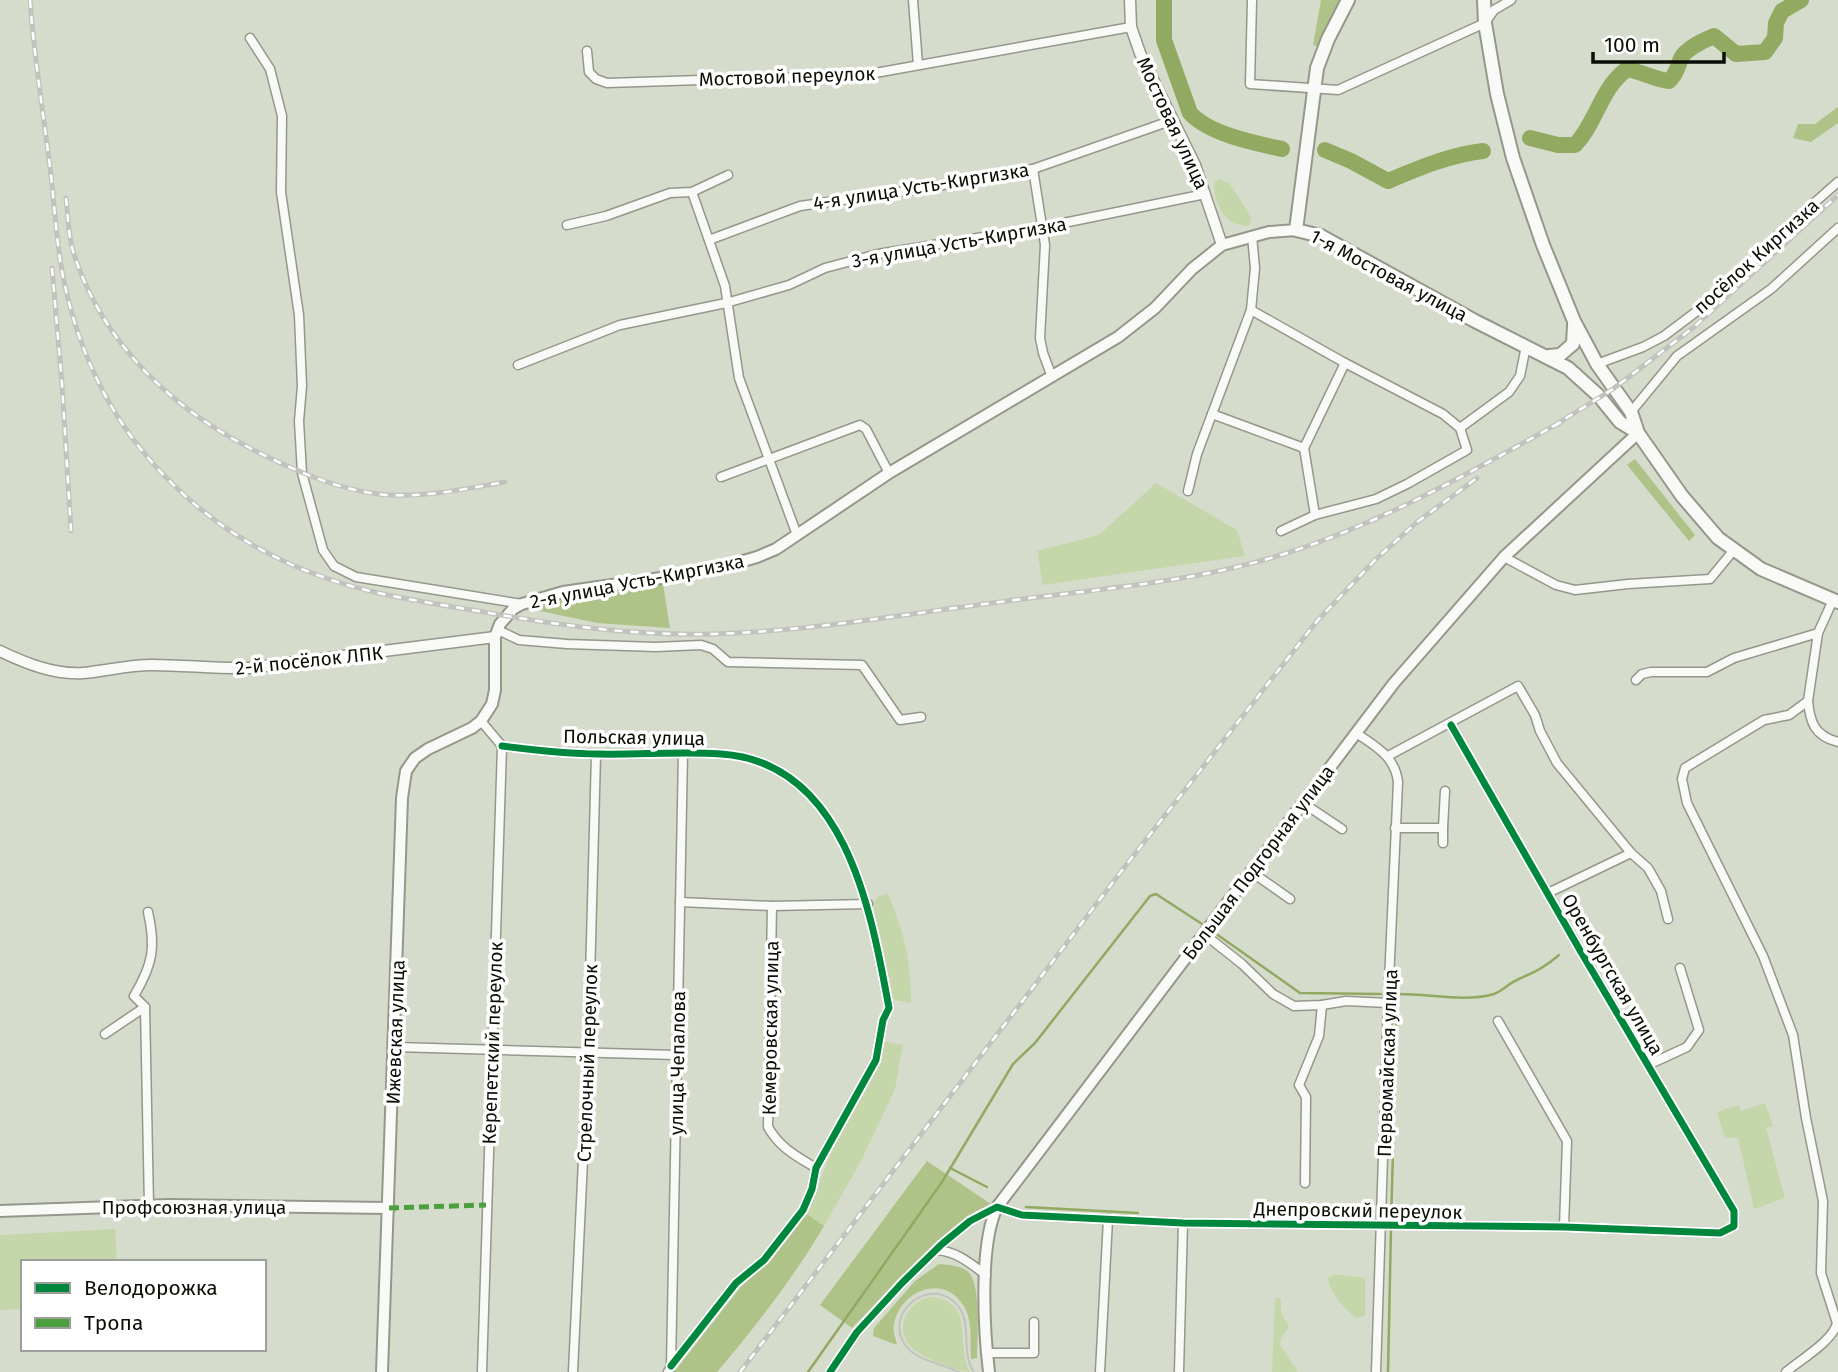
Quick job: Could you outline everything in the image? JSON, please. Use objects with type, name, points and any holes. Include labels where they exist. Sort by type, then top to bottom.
[{"type":"main road","points":[[1296,230],[1317,68],[1328,39],[1349,0]]},
{"type":"main road","points":[[1483,0],[1497,94],[1513,158],[1574,321],[1597,364],[1631,412],[1638,433],[1690,506],[1718,538],[1733,551],[1790,583],[1835,601]]},
{"type":"main road","name":"1-я Мостовая улица","points":[[1222,245],[1278,230],[1296,230],[1321,236],[1475,321],[1549,356],[1584,380],[1620,422],[1638,433]]},
{"type":"main road","name":"2-я улица Усть-Киргизка","points":[[522,604],[563,592],[689,575],[757,557],[797,536],[889,473],[1138,323],[1192,269],[1222,245]]},
{"type":"main road","points":[[1549,356],[1560,355],[1573,344],[1574,321]]},
{"type":"main road","name":"Большая Подгорная улица","points":[[989,1372],[986,1350],[986,1241],[998,1207],[1394,683],[1504,557],[1638,433]]},
{"type":"main road","points":[[476,725],[492,704],[497,634],[506,616],[522,604]]},
{"type":"main road","name":"Ижевская улица","points":[[382,1372],[395,1047],[401,798],[406,771],[415,758],[428,748],[476,725]]},
{"type":"main road","name":"Профсоюзная улица","points":[[0,1211],[149,1206],[389,1208]]},
{"type":"main road","name":"Большая Подгорная улица","points":[[981,1372],[986,1350]]},
{"type":"street","points":[[913,0],[919,65]]},
{"type":"street","name":"Мостовая улица","points":[[1130,0],[1131,27],[1140,53],[1205,194],[1222,245]]},
{"type":"street","points":[[1252,0],[1250,84],[1338,90],[1485,23],[1494,10],[1511,0]]},
{"type":"street","name":"Мостовой переулок","points":[[587,51],[589,72],[596,79],[607,83],[864,75],[1131,27]]},
{"type":"street","name":"2-я улица Усть-Киргизка","points":[[250,38],[270,69],[282,116],[281,192],[299,315],[302,473],[323,550],[334,566],[356,577],[522,604]]},
{"type":"street","name":"4-я улица Усть-Киргизка","points":[[709,240],[800,206],[921,189],[1033,169],[1173,120]]},
{"type":"street","points":[[1033,169],[1044,227],[1045,266],[1040,338],[1052,377]]},
{"type":"street","points":[[567,225],[606,216],[670,193],[692,192],[728,175]]},
{"type":"street","name":"посёлок Киргизка","points":[[1597,364],[1664,336],[1712,300],[1780,233],[1838,182]]},
{"type":"street","points":[[692,192],[725,286],[739,378],[797,536]]},
{"type":"street","name":"3-я улица Усть-Киргизка","points":[[518,365],[620,325],[726,303],[789,285],[825,268],[878,254],[1044,227],[1205,194]]},
{"type":"street","points":[[1631,412],[1677,356],[1771,289],[1838,228]]},
{"type":"street","points":[[1188,491],[1197,454],[1251,310],[1255,268],[1252,236]]},
{"type":"street","points":[[1251,310],[1443,414],[1460,428],[1468,450],[1376,499],[1315,515],[1281,531]]},
{"type":"street","points":[[1460,428],[1509,392],[1520,376],[1526,346]]},
{"type":"street","points":[[1315,515],[1304,448],[1345,363]]},
{"type":"street","points":[[1212,414],[1304,448]]},
{"type":"street","points":[[721,477],[859,425],[866,429],[889,473]]},
{"type":"street","points":[[1504,557],[1556,585],[1576,590],[1710,579],[1733,551]]},
{"type":"street","points":[[1835,601],[1818,634],[1808,701],[1810,719],[1815,729],[1828,739],[1838,742]]},
{"type":"street","points":[[497,634],[526,642],[656,647],[701,645],[713,649],[728,662],[862,665],[900,720],[921,717]]},
{"type":"street","name":"2-й посёлок ЛПК","points":[[0,651],[20,661],[48,669],[82,673],[126,665],[249,668],[497,634]]},
{"type":"street","points":[[1636,680],[1642,674],[1651,672],[1707,672],[1734,658],[1818,634]]},
{"type":"street","points":[[1356,733],[1388,756],[1451,725],[1518,687],[1558,763],[1631,853],[1648,868],[1661,891],[1668,919]]},
{"type":"street","points":[[1786,1372],[1830,1337],[1837,1323],[1821,1273],[1823,1201],[1793,1035],[1763,956],[1687,803],[1682,779],[1685,768],[1764,720],[1788,715],[1808,701]]},
{"type":"street","points":[[476,725],[502,746]]},
{"type":"street","name":"Оренбургская улица","points":[[1451,725],[1734,1211],[1734,1226],[1720,1233]]},
{"type":"street","name":"Польская улица","points":[[502,746],[596,755],[723,754],[761,762],[790,777],[822,808],[852,859],[868,905],[889,1008],[883,1020],[876,1060],[816,1168],[812,1189],[803,1210],[764,1260],[736,1283],[670,1369]]},
{"type":"street","name":"Керепетский переулок","points":[[482,1372],[502,746]]},
{"type":"street","name":"улица Чепалова","points":[[670,1369],[683,753]]},
{"type":"street","name":"Стрелочный переулок","points":[[573,1372],[588,1054],[596,755]]},
{"type":"street","name":"Первомайская улица","points":[[1376,1372],[1398,782],[1395,768],[1388,756]]},
{"type":"street","points":[[1444,843],[1445,791]]},
{"type":"street","points":[[1303,803],[1342,829]]},
{"type":"street","points":[[1395,828],[1444,828]]},
{"type":"street","points":[[1548,893],[1631,853]]},
{"type":"street","points":[[1252,873],[1290,899]]},
{"type":"street","points":[[680,902],[868,905]]},
{"type":"street","name":"Кемеровская улица","points":[[772,905],[768,1127],[784,1149],[816,1168]]},
{"type":"street","points":[[148,912],[154,939],[146,976],[134,996],[145,1007],[149,1206]]},
{"type":"street","points":[[1204,934],[1242,964],[1273,994],[1294,1006],[1322,1005],[1346,1000],[1388,1003]]},
{"type":"street","points":[[1648,1065],[1687,1047],[1699,1030],[1680,968]]},
{"type":"street","points":[[1305,1183],[1306,1097],[1299,1085],[1319,1036],[1322,1005]]},
{"type":"street","points":[[105,1034],[145,1007]]},
{"type":"street","points":[[1497,1021],[1567,1141],[1564,1227]]},
{"type":"street","points":[[395,1047],[676,1055]]},
{"type":"street","points":[[830,1372],[857,1332],[936,1250],[970,1221],[998,1207]]},
{"type":"street","name":"Днепровский переулок","points":[[998,1207],[1023,1215],[1183,1223],[1564,1227],[1720,1233]]},
{"type":"street","points":[[1100,1372],[1108,1219]]},
{"type":"street","points":[[1179,1372],[1183,1223]]},
{"type":"street","points":[[936,1250],[947,1251],[963,1258],[986,1275]]},
{"type":"street","points":[[986,1350],[1034,1353],[1034,1322]]},
{"type":"green space","points":[[1321,0],[1344,0],[1320,47],[1313,45]]},
{"type":"green space","points":[[1838,107],[1838,123],[1811,142],[1793,138],[1798,124],[1815,124]]},
{"type":"green space","points":[[1219,179],[1230,184],[1251,217],[1249,226],[1234,223],[1222,213],[1214,190],[1214,182]]},
{"type":"green space","points":[[1635,459],[1695,535],[1689,541],[1627,465]]},
{"type":"green space","points":[[1156,483],[1237,530],[1245,556],[1043,585],[1037,551],[1099,535]]},
{"type":"green space","points":[[663,584],[670,628],[597,623],[526,608],[562,598]]},
{"type":"green space","points":[[888,894],[906,947],[911,1003],[895,1000],[891,992],[873,903],[879,896]]},
{"type":"green space","points":[[884,1041],[903,1045],[895,1089],[861,1161],[824,1226],[807,1214],[837,1140],[877,1065]]},
{"type":"green space","points":[[1765,1103],[1773,1126],[1766,1128],[1785,1198],[1754,1209],[1738,1138],[1725,1138],[1717,1112],[1739,1105],[1741,1111]]},
{"type":"green space","points":[[927,1161],[991,1204],[971,1216],[935,1245],[852,1328],[820,1305]]},
{"type":"green space","points":[[807,1214],[824,1226],[774,1301],[717,1372],[674,1372],[740,1288],[767,1262]]},
{"type":"green space","points":[[115,1229],[117,1260],[21,1260],[21,1309],[0,1310],[0,1235]]},
{"type":"green space","points":[[939,1264],[961,1268],[972,1277],[978,1311],[977,1358],[971,1359],[966,1311],[955,1295],[945,1290],[923,1290],[904,1303],[894,1324],[897,1345],[873,1336],[874,1328],[915,1281]]},
{"type":"green space","points":[[1334,1274],[1365,1278],[1365,1316],[1357,1318],[1338,1300],[1328,1278]]},
{"type":"green space","points":[[931,1297],[945,1300],[954,1306],[959,1315],[970,1372],[929,1359],[914,1350],[905,1338],[903,1323],[906,1315],[916,1304]]},
{"type":"green space","points":[[1275,1298],[1281,1298],[1281,1312],[1289,1327],[1281,1338],[1280,1345],[1298,1372],[1272,1372]]},
{"type":"waterway","points":[[1164,0],[1164,40],[1190,113],[1208,127],[1220,132],[1282,149]]},
{"type":"waterway","points":[[1530,138],[1558,145],[1575,145],[1589,126],[1604,96],[1627,69],[1669,81],[1683,55],[1714,36],[1736,54],[1765,52],[1775,38],[1776,23],[1782,11],[1801,0]]},
{"type":"waterway","points":[[1325,150],[1388,181],[1446,159],[1483,151]]},
{"type":"waterway","points":[[808,1372],[942,1182],[1013,1064],[1035,1043],[1150,896],[1156,894],[1202,924]]},
{"type":"waterway","points":[[1215,933],[1300,993],[1381,994]]},
{"type":"waterway","points":[[1395,994],[1482,997],[1500,991],[1559,955]]},
{"type":"waterway","points":[[1396,1033],[1397,994]]},
{"type":"waterway","points":[[1391,1222],[1396,1048]]},
{"type":"waterway","points":[[950,1168],[987,1187]]},
{"type":"waterway","points":[[1026,1207],[1138,1213]]},
{"type":"waterway","points":[[1388,1372],[1391,1228]]},
{"type":"tram line","points":[[959,1372],[923,1359],[906,1346],[900,1333],[900,1321],[913,1301],[924,1295],[935,1294],[947,1297],[958,1306],[965,1322],[968,1356],[974,1372]]},
{"type":"railway","points":[[30,0],[62,271],[85,353],[117,416],[163,475],[226,528],[297,567],[361,589],[566,625],[654,633],[714,634],[822,626],[1179,579],[1250,564],[1356,527],[1426,495],[1561,422]]},
{"type":"railway","points":[[1552,427],[1613,389],[1694,327],[1838,195]]},
{"type":"railway","points":[[66,198],[73,251],[86,286],[103,318],[148,374],[204,421],[235,440],[294,469],[335,485],[364,492],[426,494],[505,482]]},
{"type":"railway","points":[[52,268],[71,531]]},
{"type":"railway","points":[[740,1372],[1123,869],[1317,621],[1376,559],[1416,523],[1477,478]]},
{"type":"marked path","points":[[389,1208],[486,1205]]},
{"type":"cycle path","points":[[830,1372],[857,1332],[902,1283],[970,1221],[997,1207],[1022,1215],[1183,1223],[1564,1227],[1720,1233],[1734,1226],[1734,1211],[1451,725]]},
{"type":"cycle path","points":[[502,746],[586,754],[721,754],[763,763],[797,783],[824,812],[845,847],[873,928],[889,1008],[883,1020],[876,1060],[816,1168],[812,1189],[803,1210],[764,1260],[736,1283],[671,1366]]}]
